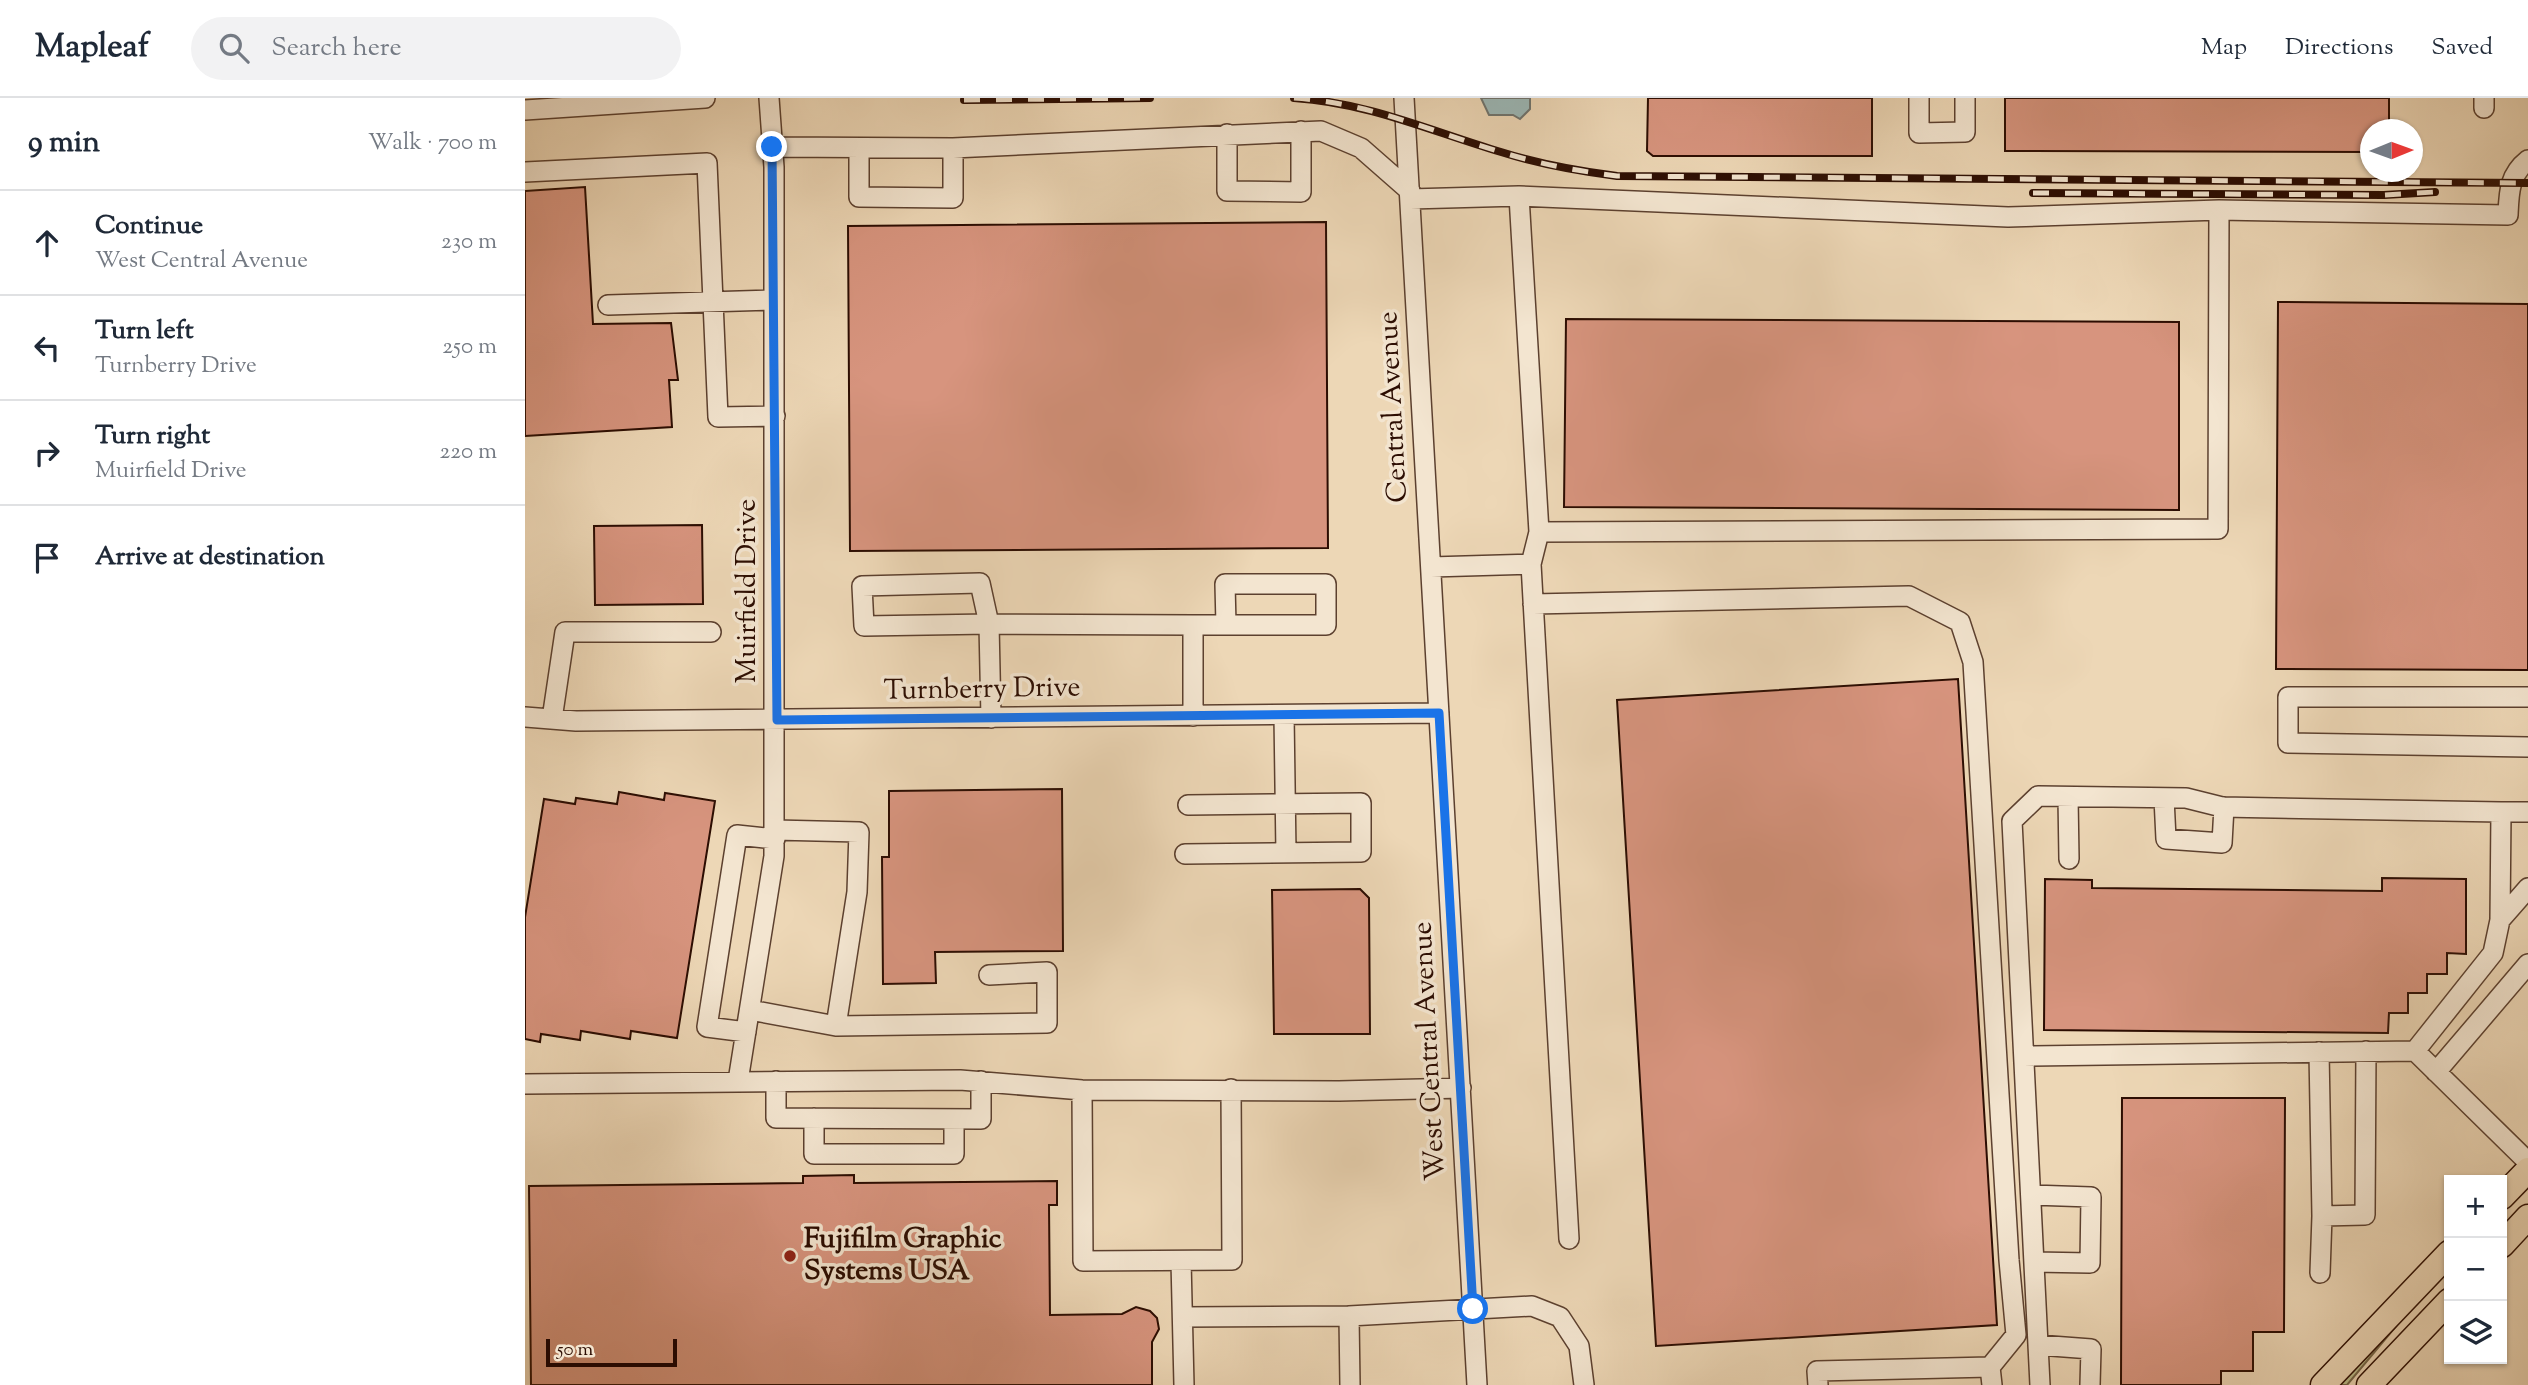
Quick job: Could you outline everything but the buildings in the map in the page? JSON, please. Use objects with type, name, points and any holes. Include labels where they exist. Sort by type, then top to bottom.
[{"type":"main road","points":[[2507,1192],[2528,1170]]},
{"type":"main road","points":[[2507,1240],[2528,1217]]},
{"type":"main road","points":[[2323,1385],[2444,1258]]},
{"type":"main road","points":[[2369,1385],[2444,1306]]},
{"type":"street","points":[[525,110],[705,98]]},
{"type":"street","name":"Muirfield Drive","points":[[738,1081],[767,917],[775,835],[775,416],[769,98]]},
{"type":"street","name":"Central Avenue","points":[[1404,98],[1439,713]]},
{"type":"street","points":[[1919,98],[1919,133],[1965,132],[1965,98]]},
{"type":"street","points":[[1227,134],[1227,191],[1301,192],[1301,131]]},
{"type":"street","points":[[772,147],[953,148],[1321,131],[1343,138],[1361,148],[1410,195],[2008,217],[2219,210],[2528,215]]},
{"type":"street","points":[[859,148],[859,197],[953,198],[953,148]]},
{"type":"street","points":[[2508,215],[2509,183],[2519,166],[2528,160]]},
{"type":"street","points":[[525,172],[706,163],[715,302],[718,417],[775,416]]},
{"type":"street","points":[[1519,197],[1539,533],[1531,564],[1569,1239]]},
{"type":"street","points":[[1539,533],[2218,529],[2219,210]]},
{"type":"street","points":[[608,305],[774,300]]},
{"type":"street","points":[[1431,567],[1531,564]]},
{"type":"street","points":[[991,718],[989,624],[980,583],[862,586],[864,625],[989,624],[1193,625],[1226,625],[1326,625],[1326,584],[1225,584],[1226,625]]},
{"type":"street","points":[[1533,604],[1909,596],[1960,622],[1973,662],[2009,1260],[2016,1335],[1991,1376],[1817,1371],[1818,1385]]},
{"type":"street","points":[[1193,625],[1193,716]]},
{"type":"street","points":[[552,719],[565,632],[711,632]]},
{"type":"street","points":[[2528,697],[2287,697],[2288,743],[2528,747]]},
{"type":"street","name":"Turnberry Drive","points":[[525,717],[777,720],[1439,713]]},
{"type":"street","name":"West Central Avenue","points":[[1439,713],[1477,1385]]},
{"type":"street","points":[[1284,715],[1286,853]]},
{"type":"street","points":[[2040,1385],[2012,821],[2038,796],[2186,798],[2224,807],[2528,812]]},
{"type":"street","points":[[2068,796],[2069,859]]},
{"type":"street","points":[[2164,798],[2166,839],[2222,843],[2224,807]]},
{"type":"street","points":[[1185,854],[1361,852],[1361,803],[1188,805]]},
{"type":"street","points":[[2415,1051],[2493,953],[2500,920],[2501,812]]},
{"type":"street","points":[[746,1032],[707,1027],[737,835],[859,832],[857,892],[836,1026]]},
{"type":"street","points":[[2500,920],[2528,888]]},
{"type":"street","points":[[2436,1072],[2528,964]]},
{"type":"street","points":[[750,1010],[836,1026],[1047,1023],[1047,972],[989,975]]},
{"type":"street","points":[[2322,1216],[2365,1215],[2366,1051]]},
{"type":"street","points":[[2024,1056],[2415,1051],[2528,1162]]},
{"type":"street","points":[[2319,1052],[2322,1216],[2320,1273]]},
{"type":"street","points":[[776,1081],[776,1118],[954,1119],[981,1119],[981,1081]]},
{"type":"street","points":[[525,1084],[981,1081],[1082,1090],[1461,1087]]},
{"type":"street","points":[[1082,1090],[1083,1261],[1181,1261],[1232,1260],[1231,1089]]},
{"type":"street","points":[[814,1118],[814,1154],[954,1154],[954,1119]]},
{"type":"street","points":[[2031,1195],[2091,1197],[2090,1263],[2034,1262]]},
{"type":"street","points":[[1181,1261],[1184,1385]]},
{"type":"street","points":[[1183,1317],[1349,1316],[1532,1306],[1560,1317],[1579,1346],[1584,1385]]},
{"type":"street","points":[[1349,1316],[1350,1385]]},
{"type":"street","points":[[2038,1345],[2091,1349],[2090,1385]]},
{"type":"green space","points":[[2402,1319],[2347,1385],[2339,1385]]},
{"type":"water","points":[[1481,98],[1530,98],[1530,109],[1520,119],[1513,115],[1489,115]]},
{"type":"railway","points":[[964,100],[1150,98]]},
{"type":"railway","points":[[1294,98],[1374,112],[1530,160],[1617,176],[2528,183]]},
{"type":"railway","points":[[2033,193],[2384,195],[2435,192]]},
{"type":"place","name":"Fujifilm Graphic Systems USA","points":[[790,1256]]},
{"type":"route","points":[[772,147],[777,720],[1439,713],[1473,1309]]}]
